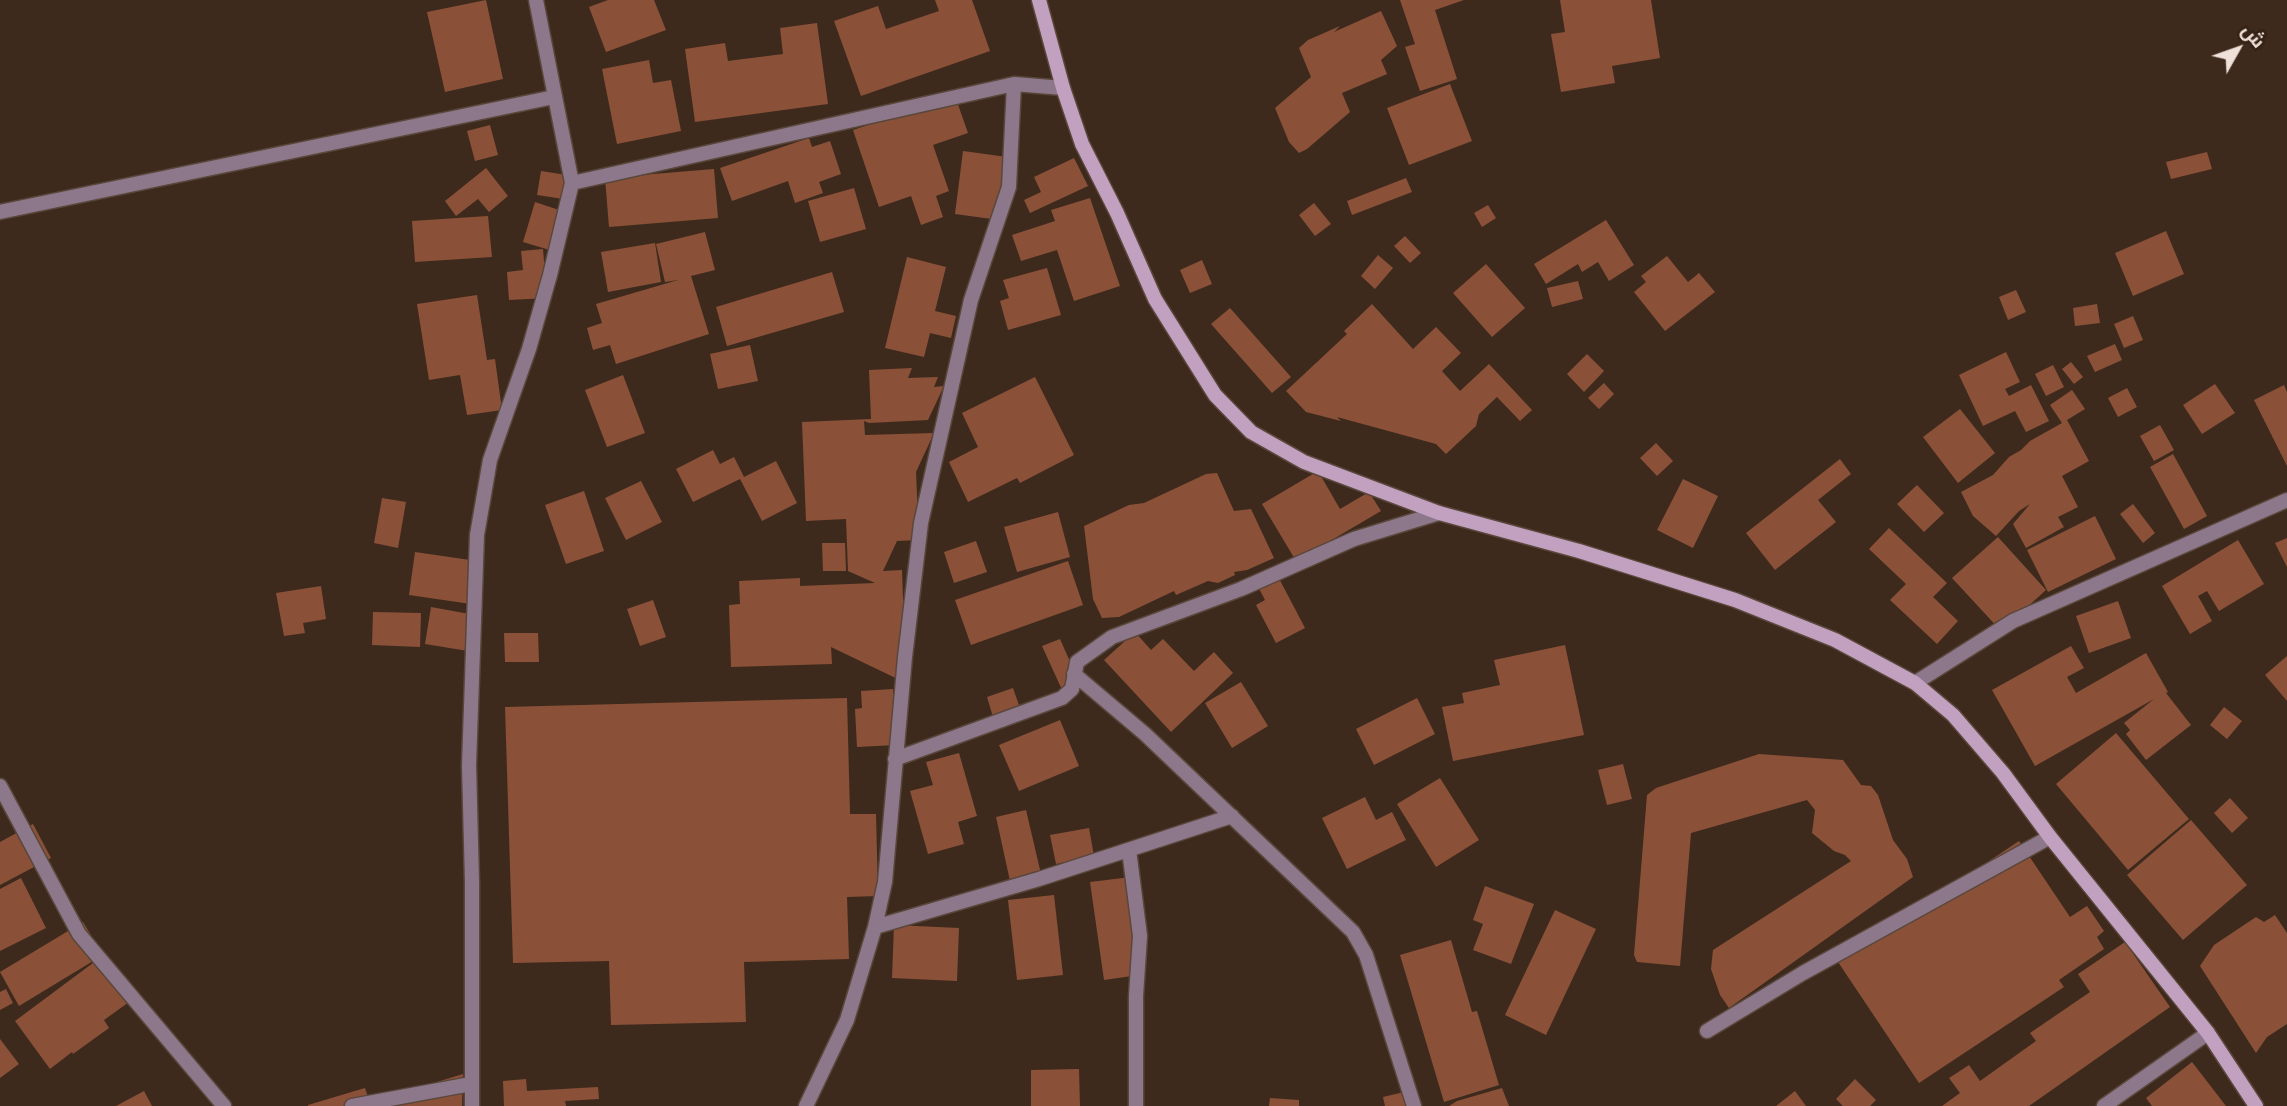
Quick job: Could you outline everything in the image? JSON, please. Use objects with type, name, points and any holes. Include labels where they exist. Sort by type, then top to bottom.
[{"type":"main road","points":[[1039,0],[1063,88],[1082,144],[1117,213],[1155,299],[1215,395],[1251,432],[1304,462],[1439,513],[1579,551],[1735,600],[1835,640],[1915,683],[1953,715],[2003,773],[2050,837],[2208,1033],[2256,1106]]},
{"type":"street","points":[[472,1106],[469,765],[477,535],[490,460],[529,349],[572,183],[536,0]]},
{"type":"street","points":[[572,183],[1014,84],[1063,88]]},
{"type":"street","points":[[806,1106],[846,1020],[875,927],[885,883],[895,759],[921,523],[971,300],[1009,187],[1014,84]]},
{"type":"street","points":[[0,212],[554,97]]},
{"type":"street","points":[[1915,683],[2013,621],[2287,500]]},
{"type":"street","points":[[895,759],[1062,698],[1072,689],[1075,665],[1080,658],[1112,637],[1241,589],[1354,539],[1439,513]]},
{"type":"street","points":[[1074,674],[1145,734],[1353,932],[1366,954],[1414,1106]]},
{"type":"street","points":[[0,786],[79,934],[224,1106]]},
{"type":"street","points":[[875,927],[1039,879],[1233,816]]},
{"type":"street","points":[[1707,1031],[1803,973],[2050,837]]},
{"type":"street","points":[[1129,850],[1140,936],[1136,996],[1136,1106]]},
{"type":"street","points":[[2104,1106],[2208,1033]]},
{"type":"street","points":[[352,1106],[471,1084]]},
{"type":"building","points":[[486,0],[503,79],[445,92],[427,12]]},
{"type":"building","points":[[608,0],[654,0],[666,30],[606,52],[589,7]]},
{"type":"building","points":[[935,0],[972,0],[990,51],[861,96],[834,21],[878,6],[886,29],[939,11]]},
{"type":"building","points":[[1400,0],[1464,0],[1435,10],[1457,79],[1420,91],[1405,47],[1415,44]]},
{"type":"building","points":[[1560,0],[1651,0],[1660,58],[1612,66],[1615,83],[1561,92],[1551,34],[1565,32]]},
{"type":"building","points":[[1381,11],[1397,46],[1381,60],[1387,74],[1342,93],[1350,112],[1299,153],[1289,142],[1275,108],[1311,77],[1299,48],[1308,40],[1340,26],[1334,32]]},
{"type":"building","points":[[817,23],[828,104],[695,122],[685,49],[725,43],[728,61],[783,54],[780,28]]},
{"type":"building","points":[[649,60],[653,83],[671,80],[681,131],[617,144],[602,69]]},
{"type":"building","points":[[1450,84],[1472,141],[1409,165],[1387,108]]},
{"type":"building","points":[[955,96],[968,133],[933,145],[949,191],[936,196],[943,217],[921,225],[911,196],[879,207],[853,130]]},
{"type":"building","points":[[490,125],[498,155],[475,161],[467,131]]},
{"type":"building","points":[[809,138],[812,147],[830,141],[841,174],[819,182],[823,193],[795,203],[788,181],[732,201],[720,168]]},
{"type":"building","points":[[963,151],[1007,157],[999,220],[955,214]]},
{"type":"building","points":[[2207,152],[2212,169],[2171,179],[2166,162]]},
{"type":"building","points":[[1074,158],[1088,186],[1030,213],[1024,200],[1041,192],[1034,177]]},
{"type":"building","points":[[486,168],[508,196],[489,212],[478,199],[456,216],[445,201]]},
{"type":"building","points":[[714,169],[718,218],[609,227],[605,178]]},
{"type":"building","points":[[541,171],[573,176],[570,200],[537,195]]},
{"type":"building","points":[[1406,178],[1412,192],[1352,215],[1347,201]]},
{"type":"building","points":[[854,188],[866,229],[820,242],[808,201]]},
{"type":"building","points":[[1090,198],[1120,286],[1074,301],[1057,250],[1021,261],[1012,235],[1055,221],[1051,210]]},
{"type":"building","points":[[535,202],[565,212],[553,251],[523,242]]},
{"type":"building","points":[[1314,203],[1331,224],[1315,236],[1299,215]]},
{"type":"building","points":[[1488,205],[1496,218],[1482,227],[1474,213]]},
{"type":"building","points":[[488,216],[492,257],[415,262],[412,221]]},
{"type":"building","points":[[1606,220],[1634,265],[1609,281],[1598,262],[1582,272],[1578,264],[1546,284],[1534,264]]},
{"type":"building","points":[[2166,231],[2184,274],[2133,296],[2115,253]]},
{"type":"building","points":[[705,232],[715,270],[691,276],[709,334],[616,364],[610,345],[593,350],[587,328],[602,323],[596,304],[678,280],[665,282],[656,244]]},
{"type":"building","points":[[1405,236],[1421,253],[1410,263],[1394,246]]},
{"type":"building","points":[[655,243],[661,282],[608,292],[601,252]]},
{"type":"building","points":[[543,249],[547,298],[509,300],[507,272],[523,270],[521,251]]},
{"type":"building","points":[[1378,255],[1393,268],[1375,289],[1361,276]]},
{"type":"building","points":[[1667,256],[1688,282],[1699,273],[1715,292],[1665,331],[1634,292],[1646,282],[1641,276]]},
{"type":"building","points":[[907,257],[946,267],[935,311],[956,316],[951,338],[930,333],[924,357],[885,348]]},
{"type":"building","points":[[1202,260],[1212,284],[1190,293],[1180,270]]},
{"type":"building","points":[[1486,264],[1525,308],[1492,337],[1453,293]]},
{"type":"building","points":[[1047,268],[1061,315],[1008,330],[1000,301],[1009,298],[1003,280]]},
{"type":"building","points":[[832,272],[844,312],[727,346],[716,307]]},
{"type":"building","points":[[1578,281],[1583,299],[1552,307],[1547,288]]},
{"type":"building","points":[[2016,290],[2026,312],[2008,320],[1999,297]]},
{"type":"building","points":[[477,295],[487,360],[495,359],[502,410],[467,415],[460,375],[429,380],[417,304]]},
{"type":"building","points":[[1372,304],[1413,349],[1436,327],[1461,353],[1442,371],[1460,391],[1489,364],[1532,410],[1520,421],[1497,397],[1479,414],[1476,426],[1446,454],[1436,444],[1337,417],[1341,421],[1306,412],[1286,391],[1347,334],[1344,331]]},
{"type":"building","points":[[2097,304],[2100,323],[2075,326],[2073,308]]},
{"type":"building","points":[[1230,308],[1291,377],[1272,393],[1211,324]]},
{"type":"building","points":[[2133,316],[2143,340],[2124,348],[2114,324]]},
{"type":"building","points":[[2115,344],[2122,360],[2095,372],[2087,356]]},
{"type":"building","points":[[750,345],[758,381],[718,389],[710,354]]},
{"type":"building","points":[[2006,352],[2020,382],[2005,389],[2009,396],[2031,385],[2049,421],[2026,432],[2015,411],[1983,426],[1959,375]]},
{"type":"building","points":[[1587,354],[1604,371],[1584,392],[1567,374]]},
{"type":"building","points":[[2071,362],[2083,377],[2074,384],[2062,369]]},
{"type":"building","points":[[2053,365],[2064,387],[2046,396],[2035,374]]},
{"type":"building","points":[[912,368],[908,378],[938,377],[934,387],[944,386],[928,420],[864,421],[865,435],[934,433],[916,472],[919,540],[897,541],[883,571],[902,570],[906,683],[831,647],[832,664],[731,667],[729,605],[740,604],[739,581],[800,578],[800,586],[875,583],[848,571],[846,519],[806,521],[802,422],[871,419],[869,370]]},
{"type":"building","points":[[623,375],[645,433],[607,447],[585,390]]},
{"type":"building","points":[[1035,377],[1074,455],[1020,483],[1017,478],[968,502],[949,462],[978,447],[962,413]]},
{"type":"building","points":[[1604,383],[1614,394],[1599,409],[1588,398]]},
{"type":"building","points":[[2215,384],[2235,413],[2202,434],[2183,405]]},
{"type":"building","points":[[2284,385],[2287,392],[2287,466],[2254,400]]},
{"type":"building","points":[[2127,388],[2137,407],[2118,417],[2108,398]]},
{"type":"building","points":[[2072,390],[2085,409],[2067,420],[2089,461],[2062,476],[2078,507],[2058,517],[2064,527],[2026,548],[2013,524],[2030,504],[2019,511],[1996,536],[1973,516],[1961,492],[1993,475],[2009,457],[2030,441],[2062,423],[2050,405]]},
{"type":"building","points":[[1960,409],[1995,453],[1958,483],[1923,437]]},
{"type":"building","points":[[2160,425],[2174,450],[2154,461],[2140,436]]},
{"type":"building","points":[[1656,443],[1673,461],[1657,476],[1640,458]]},
{"type":"building","points":[[713,450],[720,464],[734,457],[744,477],[776,461],[797,503],[762,521],[740,479],[693,502],[676,469]]},
{"type":"building","points":[[2173,454],[2207,516],[2184,529],[2150,467]]},
{"type":"building","points":[[1840,459],[1851,474],[1818,500],[1836,522],[1775,570],[1746,533]]},
{"type":"building","points":[[1318,471],[1340,509],[1369,492],[1381,511],[1296,561],[1262,504]]},
{"type":"building","points":[[1217,473],[1234,511],[1251,509],[1274,558],[1247,570],[1234,572],[1235,575],[1218,583],[1208,581],[1176,595],[1174,591],[1119,617],[1102,618],[1093,599],[1084,526],[1129,505],[1144,503],[1206,474]]},
{"type":"building","points":[[1683,479],[1718,496],[1693,548],[1657,530]]},
{"type":"building","points":[[641,481],[662,522],[626,540],[605,498]]},
{"type":"building","points":[[1917,485],[1944,513],[1924,532],[1897,504]]},
{"type":"building","points":[[584,491],[604,551],[566,564],[545,505]]},
{"type":"building","points":[[382,498],[406,502],[398,548],[374,543]]},
{"type":"building","points":[[2133,504],[2155,533],[2143,543],[2120,514]]},
{"type":"building","points":[[1058,512],[1070,557],[1017,572],[1004,527]]},
{"type":"building","points":[[2095,516],[2116,559],[2048,592],[2027,550]]},
{"type":"building","points":[[1889,528],[1947,583],[1933,597],[1958,621],[1937,644],[1890,600],[1906,584],[1869,549]]},
{"type":"building","points":[[1998,537],[2046,590],[2001,631],[1952,578]]},
{"type":"building","points":[[2287,538],[2287,567],[2275,543]]},
{"type":"building","points":[[2238,540],[2264,584],[2219,611],[2207,591],[2198,596],[2212,621],[2190,634],[2162,586]]},
{"type":"building","points":[[976,541],[987,572],[954,583],[944,552]]},
{"type":"building","points":[[822,543],[845,543],[846,571],[823,571]]},
{"type":"building","points":[[415,552],[477,561],[471,604],[409,595]]},
{"type":"building","points":[[1068,561],[1083,605],[971,645],[955,600]]},
{"type":"building","points":[[1273,567],[1305,628],[1276,643],[1256,605],[1265,600],[1253,577]]},
{"type":"building","points":[[321,586],[326,619],[303,623],[305,633],[284,636],[276,593]]},
{"type":"building","points":[[653,600],[666,637],[640,646],[627,609]]},
{"type":"building","points":[[2118,601],[2131,638],[2089,653],[2076,616]]},
{"type":"building","points":[[431,607],[475,615],[468,651],[425,644]]},
{"type":"building","points":[[373,612],[421,613],[420,647],[372,645]]},
{"type":"building","points":[[1135,632],[1151,650],[1163,639],[1194,671],[1214,652],[1233,673],[1171,732],[1104,660]]},
{"type":"building","points":[[504,633],[538,633],[539,662],[505,662]]},
{"type":"building","points":[[1060,639],[1080,684],[1063,692],[1042,646]]},
{"type":"building","points":[[1565,645],[1584,735],[1453,761],[1442,707],[1464,703],[1462,693],[1500,685],[1494,660]]},
{"type":"building","points":[[2071,646],[2084,668],[2067,677],[2076,693],[2146,653],[2168,692],[2166,693],[2191,725],[2146,760],[2126,734],[2130,730],[2124,723],[2154,699],[2035,766],[1992,690]]},
{"type":"building","points":[[2287,656],[2287,701],[2265,675]]},
{"type":"building","points":[[1241,682],[1268,726],[1232,748],[1205,703]]},
{"type":"building","points":[[1013,688],[1020,708],[993,717],[987,697]]},
{"type":"building","points":[[893,689],[896,745],[857,747],[855,709],[862,708],[861,691]]},
{"type":"building","points":[[847,698],[850,814],[876,814],[878,896],[847,897],[849,959],[744,962],[746,1022],[611,1025],[609,961],[513,963],[505,707]]},
{"type":"building","points":[[1417,698],[1435,734],[1374,765],[1356,729]]},
{"type":"building","points":[[2224,707],[2242,721],[2227,739],[2210,725]]},
{"type":"building","points":[[1060,720],[1079,766],[1019,791],[999,745]]},
{"type":"building","points":[[2116,733],[2189,819],[2128,870],[2056,784]]},
{"type":"building","points":[[959,753],[977,816],[958,822],[964,844],[928,854],[910,791],[933,785],[926,762]]},
{"type":"building","points":[[1759,754],[1843,760],[1861,785],[1871,786],[1878,795],[1893,840],[1907,859],[1913,877],[1729,1008],[1720,995],[1711,969],[1713,950],[1851,861],[1812,833],[1815,810],[1807,800],[1691,833],[1680,966],[1637,962],[1634,955],[1647,795],[1656,788]]},
{"type":"building","points":[[1623,764],[1632,799],[1607,805],[1598,770]]},
{"type":"building","points":[[1440,778],[1479,840],[1436,867],[1397,804]]},
{"type":"building","points":[[1365,797],[1376,820],[1392,812],[1406,840],[1347,869],[1322,818]]},
{"type":"building","points":[[2230,798],[2248,818],[2232,833],[2214,813]]},
{"type":"building","points":[[1026,810],[1041,874],[1010,881],[996,817]]},
{"type":"building","points":[[2191,820],[2247,885],[2183,940],[2127,875]]},
{"type":"building","points":[[33,824],[51,858],[0,885],[0,842]]},
{"type":"building","points":[[1089,828],[1094,856],[1056,864],[1050,835]]},
{"type":"building","points":[[2019,841],[2070,917],[2087,906],[2104,931],[2097,937],[2104,949],[2059,980],[2064,987],[1919,1083],[1838,962]]},
{"type":"building","points":[[1131,877],[1146,974],[1104,980],[1090,882]]},
{"type":"building","points":[[21,878],[46,928],[0,951],[0,889]]},
{"type":"building","points":[[1485,886],[1534,904],[1511,964],[1473,950],[1483,924],[1473,920]]},
{"type":"building","points":[[1054,895],[1063,975],[1017,980],[1008,900]]},
{"type":"building","points":[[1555,910],[1596,929],[1546,1035],[1505,1015]]},
{"type":"building","points":[[2275,915],[2287,933],[2287,1024],[2267,1037],[2256,1053],[2200,966],[2214,945],[2256,917],[2264,922]]},
{"type":"building","points":[[83,922],[103,955],[19,1006],[0,972]]},
{"type":"building","points":[[894,925],[959,928],[957,981],[892,978]]},
{"type":"building","points":[[1451,940],[1472,1012],[1477,1011],[1499,1085],[1444,1102],[1400,955]]},
{"type":"building","points":[[2125,942],[2170,1007],[2029,1106],[1942,1106],[1960,1093],[1949,1078],[1969,1065],[1980,1081],[2036,1041],[2030,1033],[2090,992],[2078,974]]},
{"type":"building","points":[[105,954],[136,997],[104,1020],[109,1028],[50,1069],[15,1021]]},
{"type":"building","points":[[6,989],[13,1003],[0,1010],[0,992]]},
{"type":"building","points":[[0,1039],[19,1064],[0,1078]]},
{"type":"building","points":[[2192,1062],[2226,1106],[2152,1106],[2146,1098]]},
{"type":"building","points":[[1079,1069],[1080,1106],[1031,1106],[1031,1070]]},
{"type":"building","points":[[463,1074],[462,1106],[380,1106],[384,1098]]},
{"type":"building","points":[[526,1079],[527,1091],[598,1087],[599,1099],[565,1101],[566,1106],[504,1106],[503,1081]]},
{"type":"building","points":[[1855,1079],[1876,1100],[1870,1106],[1843,1106],[1836,1099]]},
{"type":"building","points":[[365,1088],[371,1106],[308,1106],[308,1105]]},
{"type":"building","points":[[1502,1088],[1509,1106],[1449,1106],[1457,1101]]},
{"type":"building","points":[[144,1091],[152,1106],[116,1106]]},
{"type":"building","points":[[1795,1091],[1806,1106],[1776,1106]]},
{"type":"building","points":[[1404,1092],[1407,1106],[1385,1106],[1383,1097]]},
{"type":"building","points":[[1270,1098],[1299,1100],[1299,1106],[1269,1106]]}]
